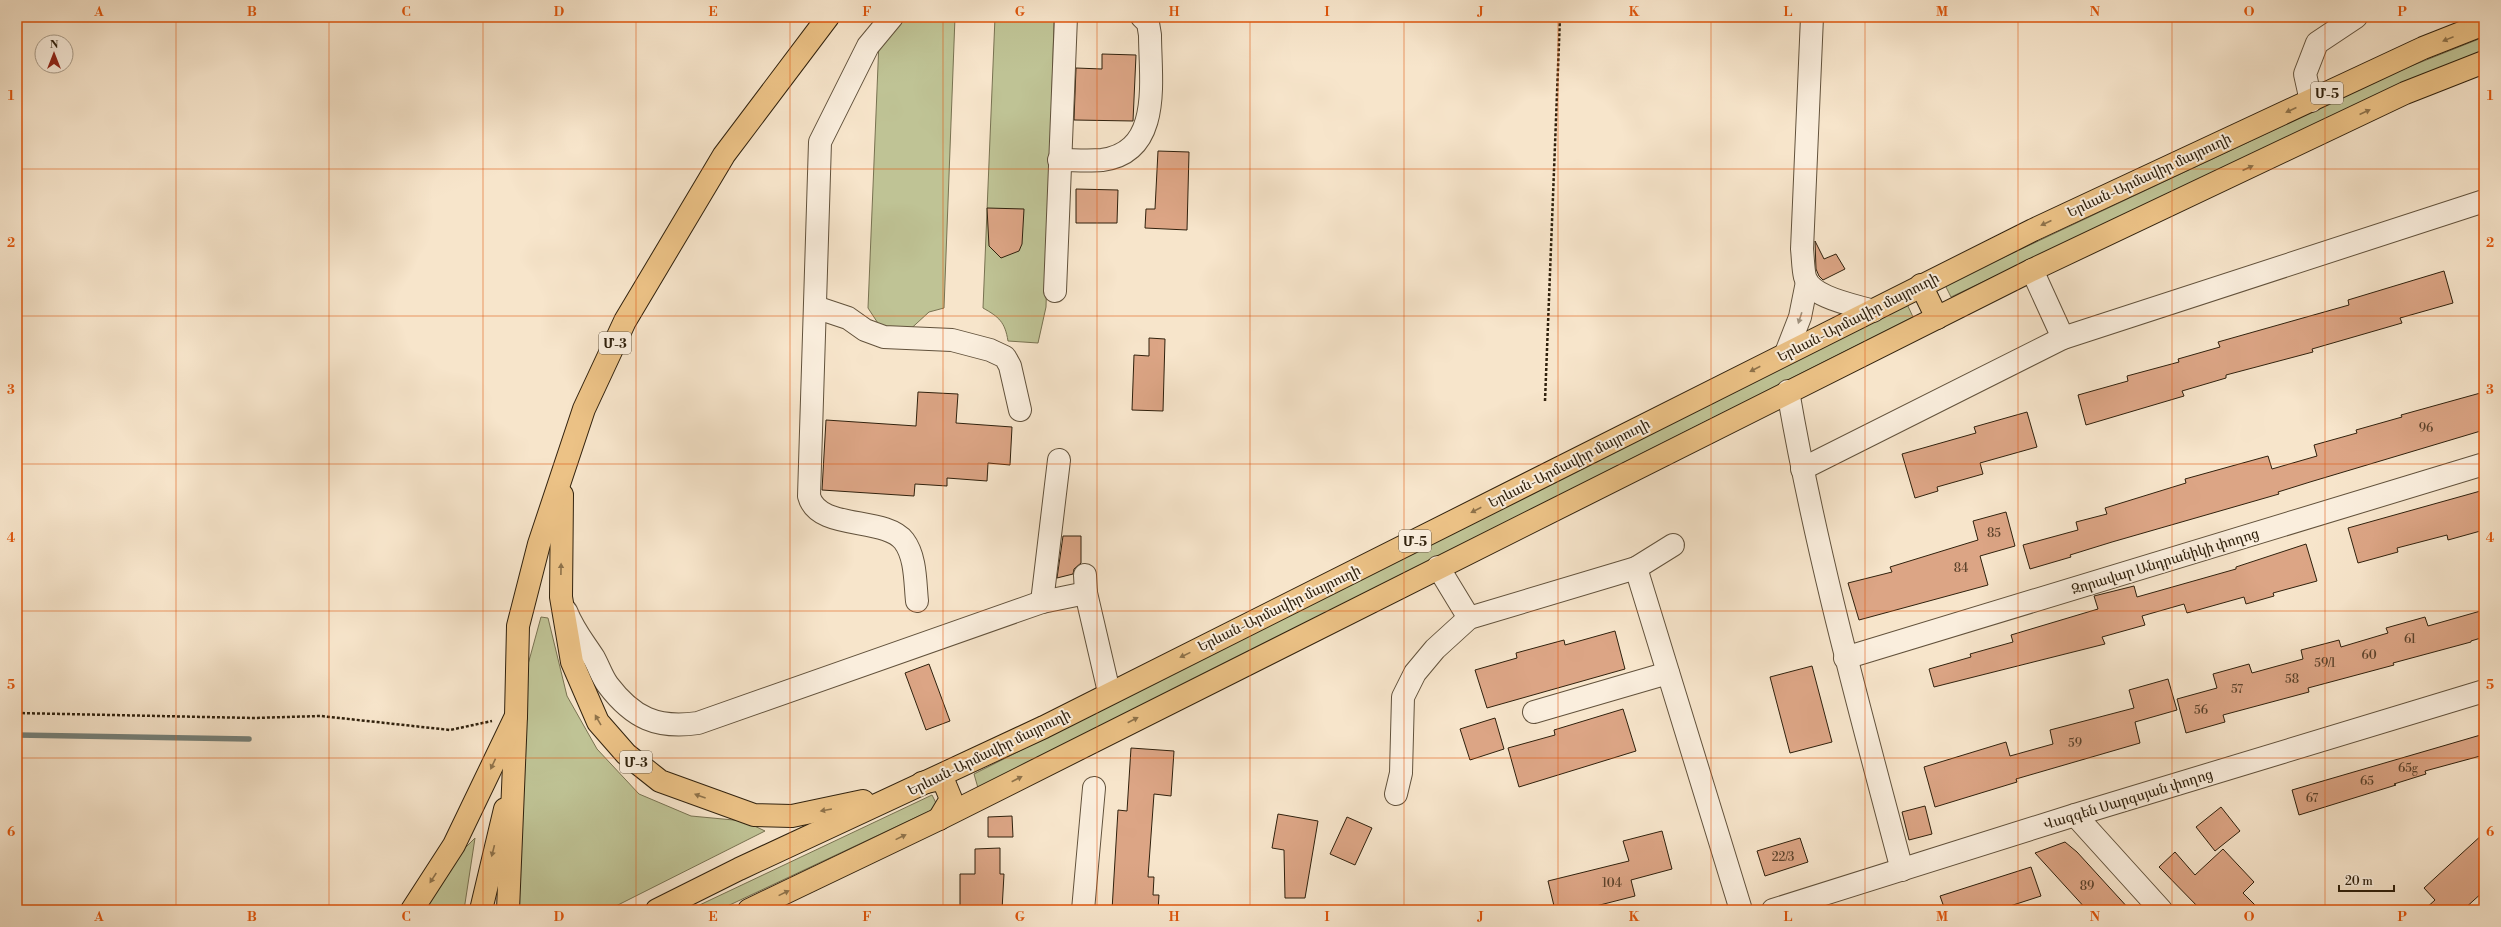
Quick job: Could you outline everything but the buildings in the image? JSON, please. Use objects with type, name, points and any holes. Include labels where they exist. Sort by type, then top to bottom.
[{"type":"main road","name":"Մ-3","points":[[516,716],[518,626],[539,544],[584,409],[625,321],[724,155],[828,17]]},
{"type":"main road","name":"Երևան-Արմավիր մայրուղի","points":[[657,910],[1044,727],[1110,692],[1381,558],[1786,353],[1873,311],[1921,285],[2033,230],[2423,48],[2484,24]]},
{"type":"main road","name":"Մ-5","points":[[749,910],[939,819],[1788,391],[2032,270],[2405,93],[2484,62]]},
{"type":"main road","points":[[1921,285],[1937,318]]},
{"type":"main road","name":"Մ-3","points":[[562,472],[561,597],[572,662],[598,722],[626,754],[660,781],[754,815],[792,816],[857,803],[931,780]]},
{"type":"main road","points":[[508,910],[515,773],[516,716]]},
{"type":"main road","points":[[412,910],[454,845],[516,716]]},
{"type":"main road","points":[[481,910],[498,830],[515,773]]},
{"type":"main road","points":[[931,780],[939,779],[944,782],[951,799],[939,819]]},
{"type":"street","points":[[892,17],[868,46],[820,142],[809,496],[811,505],[821,513],[890,532],[904,541],[912,558],[917,601]]},
{"type":"street","points":[[1055,291],[1059,160],[1066,17]]},
{"type":"street","points":[[1059,160],[1103,160],[1126,152],[1143,134],[1150,117],[1150,35],[1148,23],[1142,17]]},
{"type":"street","points":[[1786,353],[1800,317],[1808,282],[1802,249],[1812,17]]},
{"type":"street","points":[[2311,101],[2305,74],[2317,43],[2356,17]]},
{"type":"street","points":[[1802,469],[2063,338],[2484,201]]},
{"type":"street","points":[[2032,270],[2063,338]]},
{"type":"street","points":[[1808,282],[1823,295],[1873,311]]},
{"type":"street","points":[[814,307],[848,318],[865,330],[884,337],[952,340],[990,350],[1005,358],[1010,366],[1020,410]]},
{"type":"street","points":[[1788,391],[1802,469],[1845,658],[1902,870]]},
{"type":"street","points":[[1042,602],[1058,460]]},
{"type":"street","name":"Զորավար Անդրանիկի փողոց","points":[[1845,658],[2484,464]]},
{"type":"street","points":[[1396,794],[1401,773],[1402,697],[1415,674],[1435,649],[1469,618],[1636,568],[1673,545]]},
{"type":"street","points":[[1438,567],[1469,618]]},
{"type":"street","points":[[1636,568],[1741,910]]},
{"type":"street","points":[[561,597],[574,631],[594,658],[608,684],[632,709],[644,718],[661,724],[677,726],[698,723],[1042,602],[1086,584],[1110,692]]},
{"type":"street","points":[[1534,712],[1668,673]]},
{"type":"street","name":"Վազգեն Սարգսյան փողոց","points":[[1773,910],[2075,815],[2484,691]]},
{"type":"street","points":[[1083,910],[1094,788]]},
{"type":"street","points":[[2075,815],[2161,910]]},
{"type":"path","points":[[1544,401],[1560,17]]},
{"type":"path","points":[[17,713],[253,718],[321,716],[450,730],[516,716]]},
{"type":"green space","points":[[900,17],[955,17],[944,308],[929,312],[904,335],[885,334],[868,308],[879,41]]},
{"type":"green space","points":[[995,17],[1054,20],[1046,307],[1038,343],[1008,341],[1005,329],[997,317],[983,308]]},
{"type":"green space","points":[[2484,37],[2484,50],[2404,82],[1951,297],[1945,285],[2401,70]]},
{"type":"green space","points":[[1907,304],[1913,317],[978,788],[974,774]]},
{"type":"green space","points":[[541,617],[548,618],[567,696],[597,749],[639,794],[691,816],[744,821],[765,831],[608,910],[514,910],[524,679]]},
{"type":"green space","points":[[932,795],[938,807],[719,910],[689,910]]},
{"type":"green space","points":[[475,838],[464,910],[422,910],[456,857]]},
{"type":"waterway","points":[[17,735],[249,739]]}]
